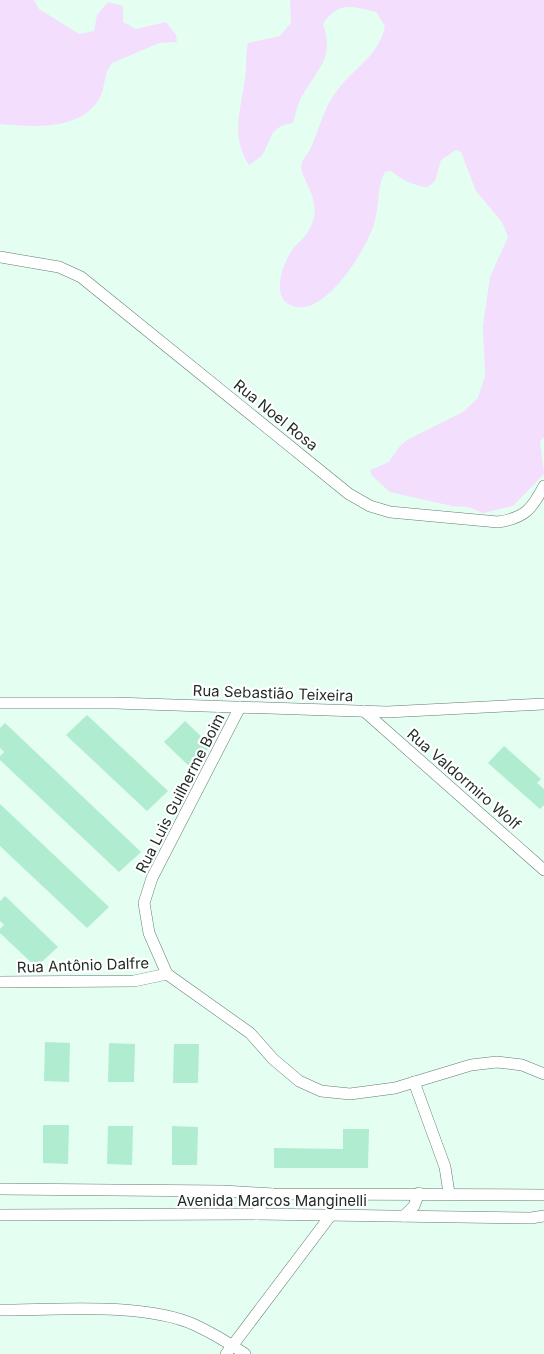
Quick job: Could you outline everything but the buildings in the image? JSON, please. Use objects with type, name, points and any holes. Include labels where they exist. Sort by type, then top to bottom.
[{"type":"street","name":"Rua Noel Rosa","points":[[0,257],[60,267],[81,277],[349,494],[370,506],[390,512],[498,522],[513,520],[530,510],[544,486]]},
{"type":"street","name":"Rua Sebastião Teixeira","points":[[0,703],[240,707],[386,712],[544,704]]},
{"type":"street","name":"Rua Luis Guilherme Boim","points":[[167,974],[149,934],[144,903],[152,878],[240,707]]},
{"type":"street","name":"Rua Valdormiro Wolf","points":[[364,711],[544,870]]},
{"type":"street","name":"Rua Antônio Dalfre","points":[[0,982],[134,981],[167,974]]},
{"type":"street","points":[[167,974],[250,1033],[273,1059],[299,1081],[321,1091],[350,1094],[395,1088],[471,1065],[496,1062],[522,1065],[544,1074]]},
{"type":"street","points":[[414,1082],[445,1167],[449,1193]]},
{"type":"street","name":"Avenida Marcos Manginelli","points":[[0,1189],[223,1191],[273,1194],[449,1193],[544,1195]]},
{"type":"street","points":[[404,1216],[414,1206],[419,1193]]},
{"type":"street","points":[[257,1214],[262,1204],[273,1194]]},
{"type":"street","name":"Avenida Marcos Manginelli","points":[[0,1215],[257,1214],[531,1218],[544,1216]]},
{"type":"street","points":[[230,1350],[331,1215]]},
{"type":"street","points":[[0,1310],[131,1311],[162,1314],[194,1324],[230,1350],[245,1354]]},
{"type":"shaded area","points":[[0,0],[34,0],[39,9],[79,34],[94,31],[97,15],[108,2],[123,6],[123,22],[136,29],[166,22],[176,35],[177,42],[159,43],[112,63],[107,71],[99,99],[91,109],[80,117],[54,125],[26,126],[0,124]]},
{"type":"shaded area","points":[[290,0],[544,0],[544,437],[540,441],[544,474],[513,506],[483,513],[468,507],[452,506],[390,492],[372,476],[370,470],[389,462],[399,447],[407,440],[463,412],[478,398],[485,376],[483,326],[490,277],[508,237],[502,222],[476,191],[461,152],[456,150],[441,160],[435,181],[428,187],[408,182],[391,171],[385,172],[380,185],[377,213],[368,239],[350,269],[326,296],[313,304],[300,307],[287,303],[280,292],[281,277],[286,262],[292,250],[307,233],[314,219],[315,208],[301,168],[302,162],[312,146],[330,101],[346,80],[372,53],[382,37],[385,26],[376,12],[360,8],[346,7],[334,12],[329,17],[323,24],[327,45],[324,61],[300,100],[293,123],[275,130],[262,155],[249,165],[243,154],[238,133],[248,43],[280,36],[291,23]]}]
